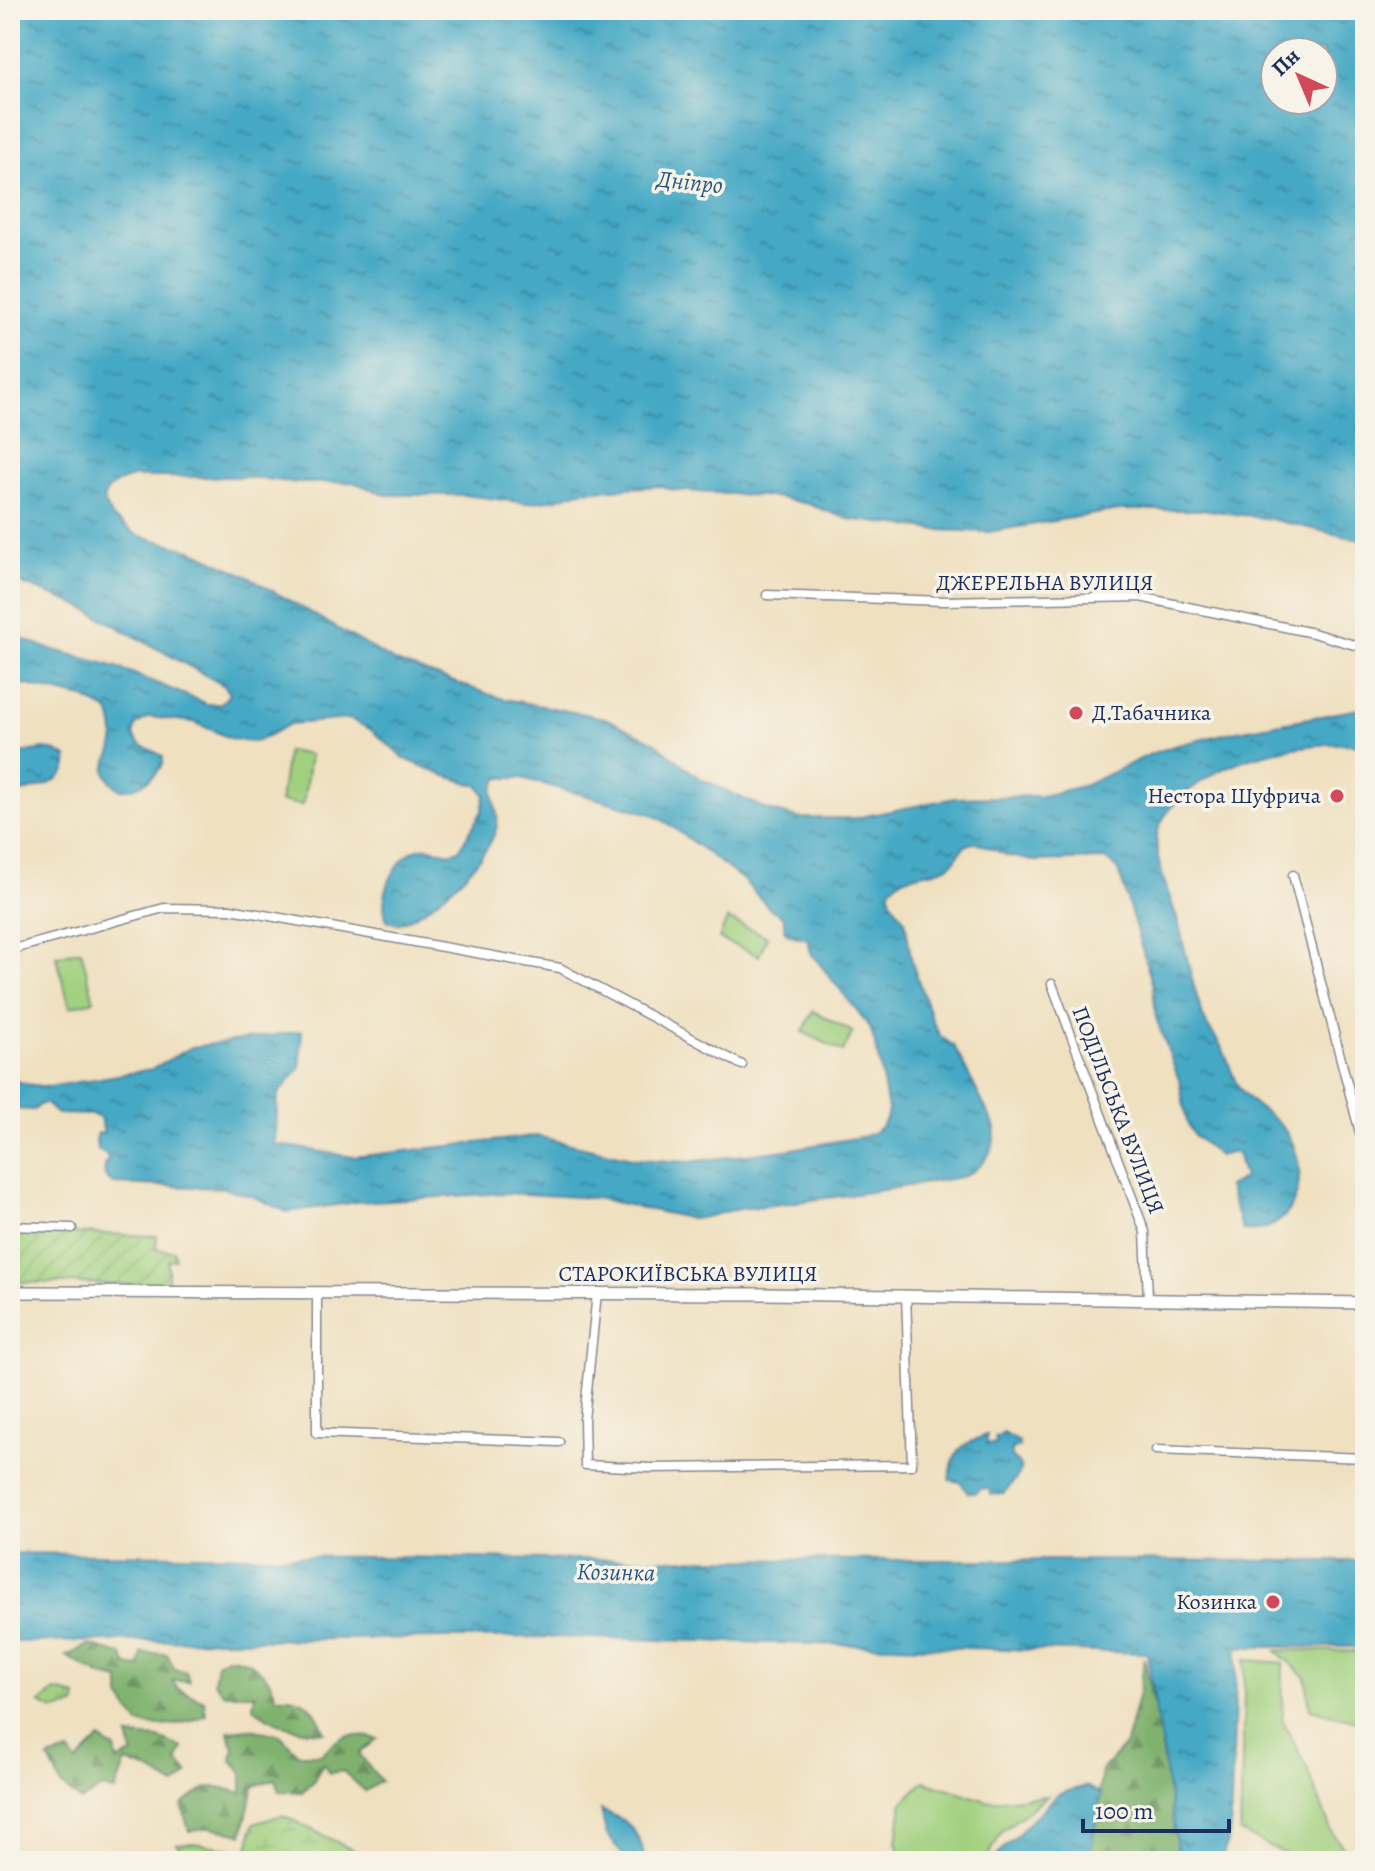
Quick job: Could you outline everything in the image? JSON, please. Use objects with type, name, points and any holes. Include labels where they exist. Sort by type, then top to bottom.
[{"type":"street","name":"ДЖЕРЕЛЬНА ВУЛИЦЯ","points":[[767,595],[945,601],[1140,597],[1313,633],[1365,648]]},
{"type":"street","points":[[1293,875],[1365,1152]]},
{"type":"street","points":[[10,950],[164,908],[230,909],[560,968],[742,1065]]},
{"type":"street","name":"ПОДІЛЬСЬКА ВУЛИЦЯ","points":[[1052,984],[1145,1232],[1148,1298]]},
{"type":"street","points":[[10,1226],[72,1228]]},
{"type":"street","name":"СТАРОКИЇВСЬКА ВУЛИЦЯ","points":[[10,1292],[906,1295],[1365,1303]]},
{"type":"street","points":[[317,1293],[317,1433],[559,1442]]},
{"type":"street","points":[[597,1293],[584,1420],[585,1465],[651,1468],[912,1465],[906,1295]]},
{"type":"street","points":[[1156,1450],[1365,1458]]},
{"type":"green space","points":[[287,751],[310,755],[303,805],[280,802]]},
{"type":"green space","points":[[727,919],[767,936],[759,956],[719,939]]},
{"type":"green space","points":[[81,950],[94,1001],[70,1007],[56,956]]},
{"type":"green space","points":[[813,1011],[853,1032],[843,1052],[803,1032]]},
{"type":"green space","points":[[10,1231],[157,1236],[156,1249],[174,1251],[175,1259],[168,1260],[168,1285],[10,1282]]},
{"type":"green space","points":[[89,1645],[121,1654],[127,1665],[140,1667],[142,1653],[167,1654],[174,1668],[186,1672],[189,1681],[172,1681],[178,1689],[204,1701],[206,1715],[173,1725],[139,1724],[120,1697],[120,1680],[102,1676],[66,1656]]},
{"type":"green space","points":[[1276,1651],[1365,1652],[1365,1723],[1310,1709],[1306,1677]]},
{"type":"green space","points":[[227,1657],[244,1660],[258,1669],[269,1681],[276,1697],[295,1698],[308,1704],[325,1732],[296,1729],[270,1719],[253,1707],[255,1694],[224,1694],[214,1682],[217,1663]]},
{"type":"green space","points":[[1144,1658],[1161,1737],[1179,1861],[1076,1861],[1091,1848],[1102,1770],[1126,1744],[1141,1685]]},
{"type":"green space","points":[[1245,1660],[1283,1663],[1282,1719],[1306,1766],[1333,1835],[1355,1861],[1300,1861],[1240,1832]]},
{"type":"green space","points":[[55,1691],[77,1696],[75,1706],[54,1710],[40,1703]]},
{"type":"green space","points":[[249,1729],[280,1735],[298,1754],[322,1754],[347,1736],[377,1739],[359,1754],[381,1781],[365,1791],[343,1771],[330,1773],[323,1763],[313,1782],[302,1792],[279,1791],[275,1779],[254,1786],[242,1834],[210,1827],[189,1831],[182,1805],[198,1793],[216,1787],[242,1793],[242,1772],[231,1759],[234,1748],[228,1731]]},
{"type":"green space","points":[[128,1736],[159,1738],[183,1748],[177,1761],[189,1773],[175,1786],[149,1770],[126,1762],[115,1791],[102,1788],[81,1801],[61,1785],[49,1758],[69,1752],[77,1762],[100,1739],[115,1749],[117,1761],[133,1754]]},
{"type":"green space","points":[[924,1781],[987,1801],[1047,1796],[1002,1831],[986,1861],[904,1861],[897,1843],[902,1803]]},
{"type":"green space","points":[[282,1815],[357,1852],[364,1861],[193,1861],[177,1844],[195,1843],[247,1852],[254,1824]]},
{"type":"water","name":"Дніпро","points":[[10,10],[1365,10],[1365,541],[1270,519],[1208,510],[1119,510],[988,532],[937,530],[848,519],[808,504],[775,497],[673,490],[661,486],[580,491],[557,499],[527,503],[464,495],[387,495],[353,482],[299,483],[248,477],[133,477],[115,484],[103,499],[112,517],[137,535],[194,551],[245,575],[396,662],[500,698],[605,718],[655,742],[699,778],[768,810],[798,818],[856,818],[955,798],[1042,796],[1086,785],[1174,746],[1232,732],[1365,708],[1365,746],[1329,744],[1287,749],[1227,767],[1180,798],[1158,831],[1157,853],[1204,1019],[1243,1092],[1286,1131],[1297,1156],[1298,1188],[1294,1202],[1286,1215],[1274,1224],[1242,1230],[1228,1187],[1244,1178],[1238,1156],[1234,1152],[1219,1156],[1194,1135],[1187,1123],[1179,1080],[1156,1018],[1153,986],[1118,869],[1105,859],[1033,861],[1009,856],[976,842],[965,846],[948,866],[907,877],[889,891],[891,901],[905,920],[912,963],[933,1022],[940,1036],[954,1046],[995,1127],[988,1156],[966,1176],[692,1219],[596,1198],[505,1193],[358,1202],[287,1212],[254,1197],[223,1188],[113,1184],[105,1177],[107,1156],[97,1149],[98,1133],[104,1133],[100,1118],[57,1114],[46,1104],[34,1110],[10,1109],[10,1079],[49,1087],[152,1069],[192,1047],[302,1031],[300,1068],[278,1094],[275,1144],[353,1157],[536,1136],[636,1159],[689,1162],[861,1137],[880,1128],[888,1109],[870,1027],[811,953],[808,939],[790,935],[784,930],[781,915],[769,908],[743,880],[651,814],[522,778],[500,778],[493,794],[497,825],[483,853],[457,884],[425,909],[397,924],[388,921],[384,902],[397,867],[413,851],[422,848],[449,852],[459,850],[482,811],[485,795],[479,786],[405,759],[370,729],[350,719],[290,724],[251,742],[232,739],[194,722],[149,717],[136,725],[133,735],[139,744],[163,756],[163,763],[145,783],[119,789],[111,782],[106,770],[114,743],[109,711],[84,698],[10,681],[10,634],[47,648],[117,667],[207,704],[220,704],[230,694],[225,686],[80,606],[10,579]]},
{"type":"water","points":[[43,749],[67,757],[63,774],[48,784],[10,794],[10,755]]},
{"type":"water","points":[[1004,1433],[1019,1442],[1019,1447],[1012,1448],[1011,1457],[1021,1466],[1020,1473],[1004,1494],[991,1495],[989,1489],[981,1488],[975,1493],[967,1492],[961,1482],[949,1480],[959,1450],[987,1435],[987,1445],[996,1443],[995,1438]]},
{"type":"water","points":[[10,1553],[554,1559],[1365,1561],[1365,1647],[1237,1647],[1230,1832],[1221,1861],[1179,1861],[1147,1653],[552,1637],[10,1642]]},
{"type":"water","points":[[1086,1786],[1101,1794],[1091,1848],[1076,1861],[1023,1861],[1019,1857],[1013,1861],[991,1861],[1058,1794]]},
{"type":"water","points":[[601,1810],[632,1828],[646,1861],[618,1861],[624,1857],[606,1833]]},
{"type":"place","name":"Д.Табачника","points":[[1076,713]]},
{"type":"place","name":"Нестора Шуфрича","points":[[1337,796]]},
{"type":"place","name":"Козинка","points":[[1273,1602]]}]
